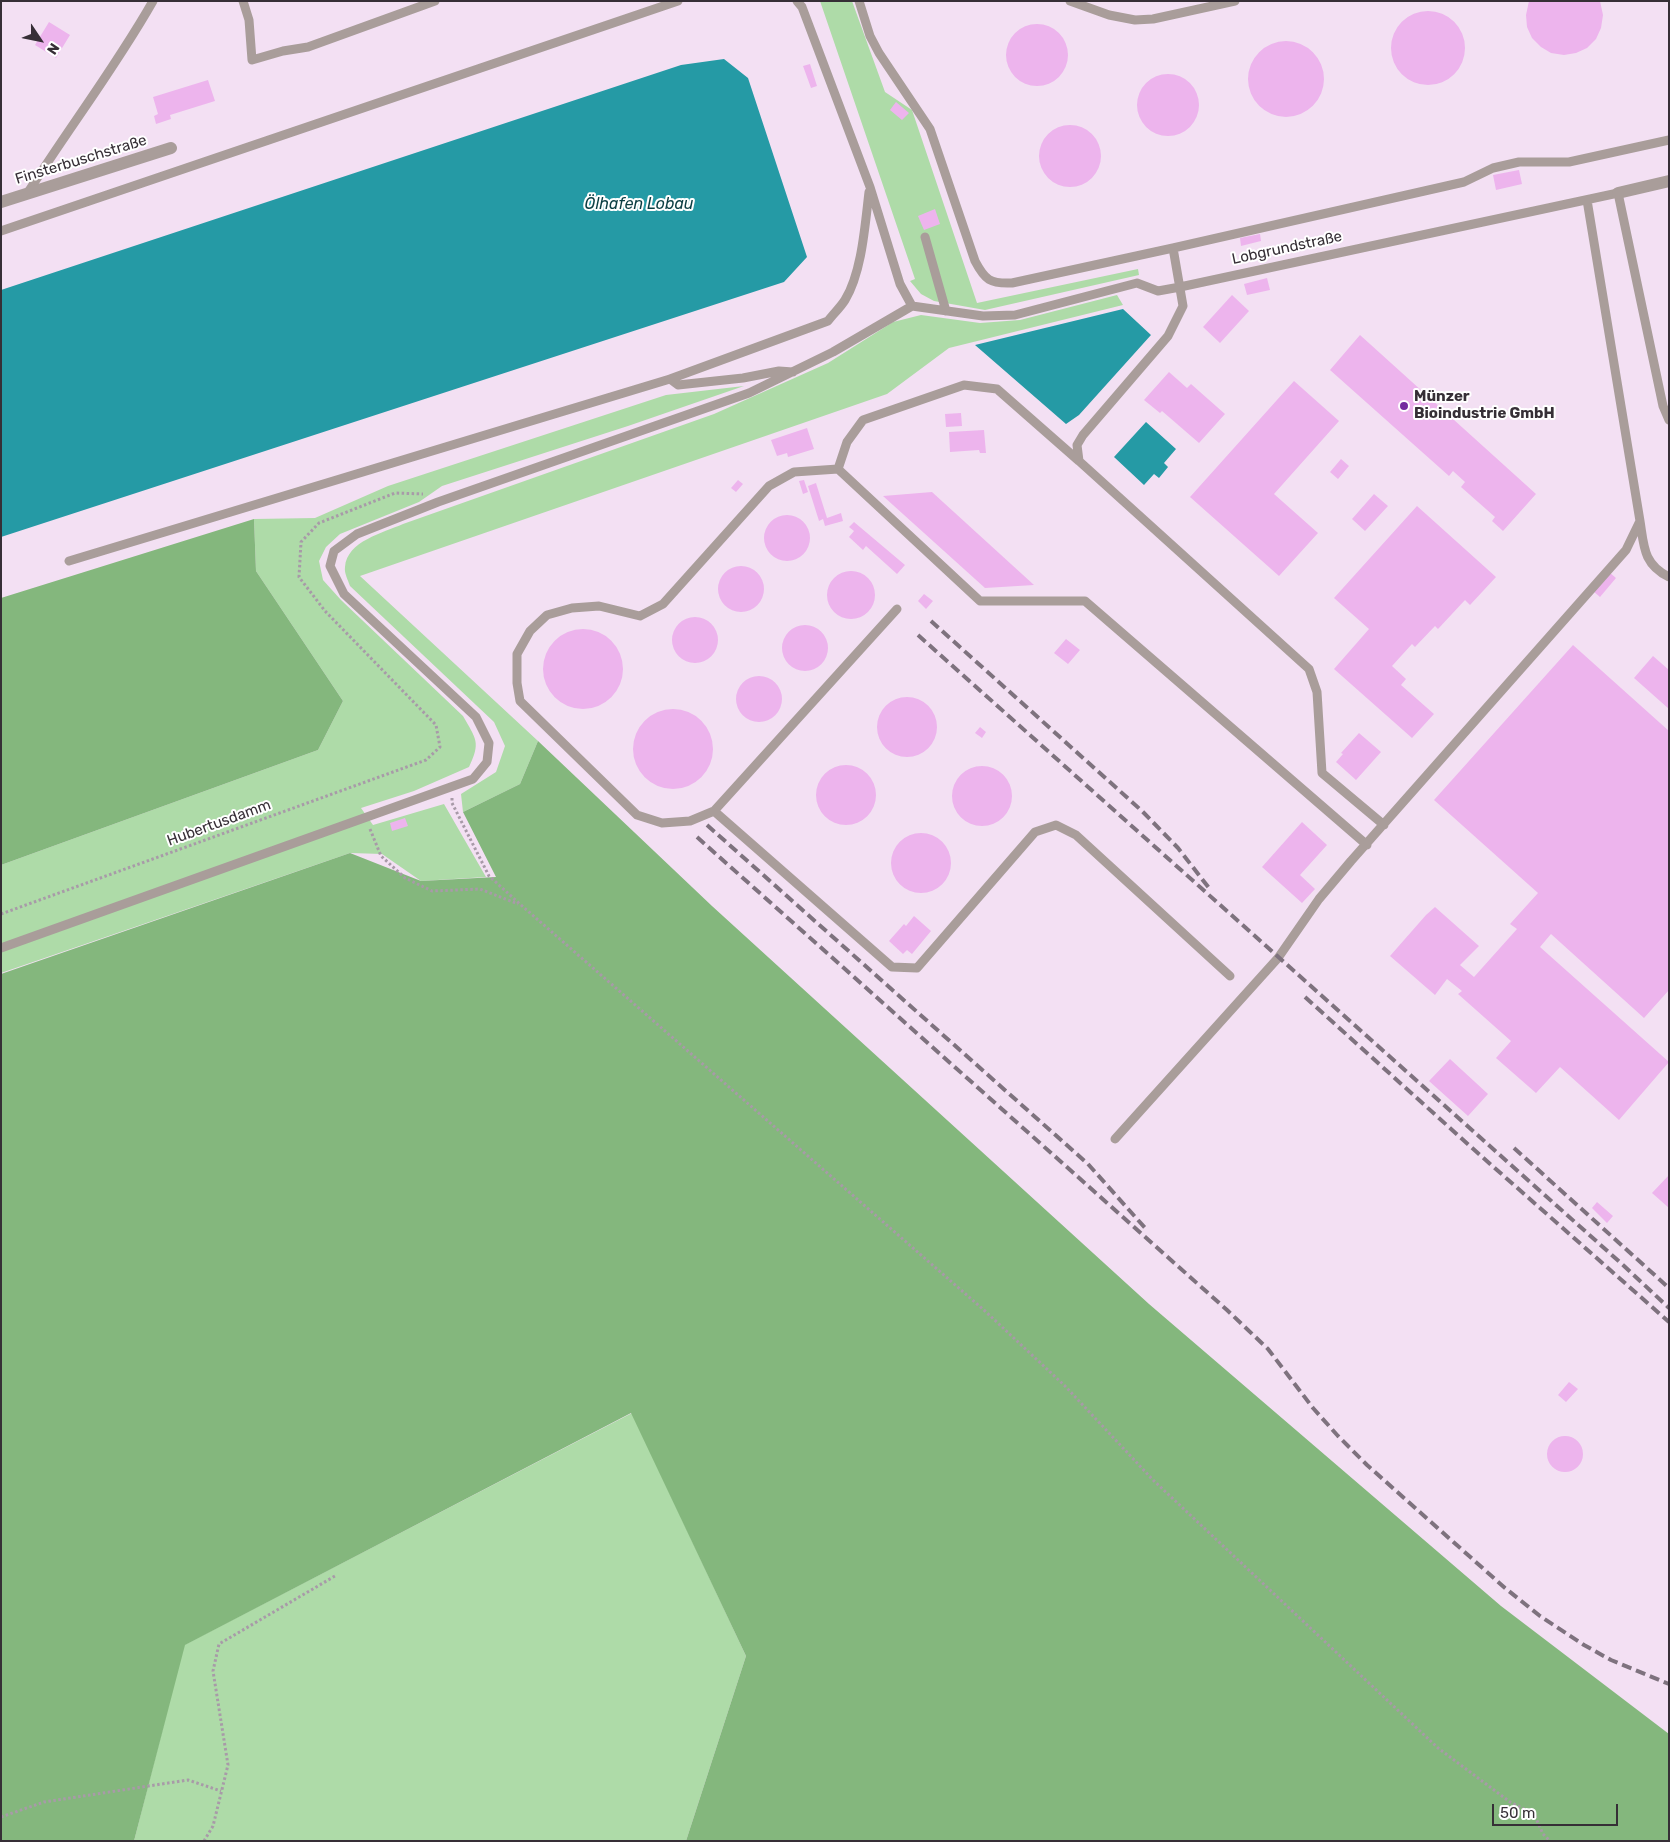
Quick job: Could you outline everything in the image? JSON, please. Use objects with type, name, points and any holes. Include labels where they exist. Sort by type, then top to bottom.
[{"type":"street","name":"Finsterbuschstraße","points":[[1,202],[171,148]]},
{"type":"street","name":"Lobgrundstraße","points":[[1618,193],[1669,181]]},
{"type":"lane","points":[[27,194],[133,36],[153,1]]},
{"type":"lane","points":[[243,1],[249,20],[252,60],[283,51],[308,47],[435,1]]},
{"type":"lane","points":[[1,231],[678,1]]},
{"type":"lane","points":[[1,948],[473,779],[488,762],[489,743],[476,717],[344,594],[330,566],[334,551],[357,534],[428,506],[749,393],[833,352],[912,306],[900,284],[870,187],[802,7],[796,1]]},
{"type":"lane","points":[[859,1],[870,36],[879,53],[930,129],[975,261],[982,274],[988,280],[998,283],[1012,283],[1464,182],[1493,168],[1519,162],[1569,162],[1669,140]]},
{"type":"lane","points":[[1070,1],[1109,15],[1135,20],[1153,19],[1235,1]]},
{"type":"lane","points":[[69,561],[670,379],[828,321],[844,301],[853,283],[864,234],[870,187]]},
{"type":"lane","points":[[1618,193],[1663,406],[1669,420]]},
{"type":"lane","name":"Lobgrundstraße","points":[[912,306],[983,316],[1015,315],[1137,283],[1158,291],[1180,287],[1618,193]]},
{"type":"lane","points":[[1587,200],[1645,554],[1656,571],[1669,577]]},
{"type":"lane","points":[[925,237],[946,311]]},
{"type":"lane","points":[[1080,461],[1077,445],[1083,435],[1168,336],[1183,306],[1173,248]]},
{"type":"lane","points":[[670,379],[678,385],[743,378],[779,371],[793,372]]},
{"type":"lane","points":[[838,469],[847,442],[863,420],[964,385],[997,390],[1080,461],[1309,669],[1317,692],[1322,773],[1384,825]]},
{"type":"lane","points":[[897,609],[714,811],[690,820],[662,823],[637,814],[520,701],[517,683],[517,654],[530,631],[547,615],[572,608],[599,606],[640,616],[663,604],[769,486],[794,472],[838,469],[980,601],[1086,601],[1367,845]]},
{"type":"lane","points":[[1115,1140],[1278,958],[1319,899],[1626,550],[1640,520]]},
{"type":"lane","points":[[714,811],[892,967],[917,968],[1035,832],[1056,825],[1076,835],[1230,976]]},
{"type":"path","name":"Hubertusdamm","points":[[1,914],[426,760],[440,747]]},
{"type":"path","points":[[451,787],[452,803],[489,876],[985,1311],[1065,1386],[1153,1480],[1438,1748],[1510,1802],[1534,1814],[1544,1834],[1550,1841]]},
{"type":"path","points":[[365,817],[381,856],[405,878],[432,891],[480,889],[521,905]]},
{"type":"path","points":[[204,1841],[213,1826],[228,1764],[213,1671],[219,1644],[336,1576]]},
{"type":"path","points":[[1,1817],[44,1802],[188,1780],[222,1791]]},
{"type":"green space","points":[[820,1],[852,1],[885,92],[912,110],[977,303],[1138,269],[1139,275],[985,310],[934,301],[921,294],[910,281],[915,279]]},
{"type":"green space","points":[[1117,295],[1123,305],[949,348],[887,394],[360,576],[538,741],[520,784],[463,812],[461,794],[496,772],[505,746],[494,722],[350,586],[345,567],[347,558],[359,544],[403,524],[714,414],[828,363],[893,322],[921,315],[980,323],[1020,320]]},
{"type":"green space","points":[[744,386],[628,426],[442,486],[419,502],[340,534],[326,547],[319,561],[323,580],[341,600],[463,716],[474,736],[476,746],[469,767],[414,791],[361,808],[373,825],[444,804],[486,877],[421,881],[382,854],[350,853],[1,973],[1,865],[318,750],[343,701],[256,571],[254,519],[315,518],[388,486],[666,395]]},
{"type":"green space","points":[[254,519],[256,571],[343,701],[318,750],[1,865],[1,598]]},
{"type":"green space","points":[[538,741],[712,906],[1149,1304],[1501,1606],[1669,1734],[1669,1841],[686,1841],[746,1656],[631,1413],[185,1645],[134,1841],[1,1841],[1,974],[350,853],[421,881],[496,877],[463,812],[520,784]]},
{"type":"green space","points":[[632,1413],[746,1656],[686,1841],[134,1841],[184,1645]]},
{"type":"water","name":"Ölhafen Lobau","points":[[724,59],[748,78],[807,257],[784,282],[1,537],[1,290],[681,65]]},
{"type":"water","points":[[1123,309],[1151,335],[1079,415],[1066,424],[975,345]]},
{"type":"water","points":[[1146,422],[1176,449],[1164,463],[1168,467],[1159,478],[1154,474],[1144,485],[1114,457]]},
{"type":"building","points":[[1529,1],[1600,1],[1603,15],[1601,28],[1596,39],[1587,48],[1576,53],[1564,55],[1551,53],[1532,38],[1527,27],[1526,15]]},
{"type":"building","points":[[1428,11],[1449,17],[1459,27],[1465,48],[1459,69],[1449,79],[1428,85],[1407,79],[1397,69],[1391,48],[1397,27],[1407,17]]},
{"type":"building","points":[[49,22],[70,35],[56,58],[35,45]]},
{"type":"building","points":[[1037,24],[1049,27],[1059,33],[1065,43],[1068,55],[1065,67],[1059,77],[1049,83],[1037,86],[1025,83],[1015,77],[1009,67],[1006,55],[1009,43],[1015,33],[1025,27]]},
{"type":"building","points":[[1286,41],[1300,44],[1313,52],[1321,65],[1324,79],[1321,93],[1313,106],[1300,114],[1286,117],[1272,114],[1259,106],[1251,93],[1248,79],[1251,65],[1259,52],[1272,44]]},
{"type":"building","points":[[810,64],[817,86],[811,88],[803,66]]},
{"type":"building","points":[[1168,74],[1185,79],[1190,83],[1194,88],[1199,105],[1194,122],[1190,127],[1185,131],[1168,136],[1151,131],[1146,127],[1142,122],[1137,105],[1142,88],[1146,83],[1151,79]]},
{"type":"building","points":[[208,80],[215,101],[170,115],[171,119],[156,124],[154,116],[158,114],[153,97]]},
{"type":"building","points":[[896,102],[909,113],[902,120],[890,110]]},
{"type":"building","points":[[1064,125],[1076,125],[1092,134],[1099,144],[1101,156],[1099,168],[1092,178],[1076,187],[1064,187],[1053,182],[1044,173],[1039,162],[1039,150],[1044,139],[1053,130]]},
{"type":"building","points":[[1519,170],[1522,184],[1496,190],[1493,175]]},
{"type":"building","points":[[935,209],[940,224],[924,230],[918,216]]},
{"type":"building","points":[[1260,234],[1261,241],[1241,246],[1240,238]]},
{"type":"building","points":[[1267,278],[1270,290],[1247,295],[1244,284]]},
{"type":"building","points":[[1232,295],[1249,311],[1220,343],[1203,327]]},
{"type":"building","name":"Münzer Bioindustrie GmbH","points":[[1360,335],[1536,494],[1503,531],[1492,521],[1495,517],[1461,487],[1465,482],[1453,471],[1449,476],[1330,370]]},
{"type":"building","points":[[1169,372],[1187,388],[1191,384],[1225,414],[1199,443],[1162,411],[1160,413],[1144,400]]},
{"type":"building","points":[[1294,381],[1339,421],[1274,494],[1318,533],[1279,576],[1190,497]]},
{"type":"building","points":[[961,413],[962,426],[946,427],[945,414]]},
{"type":"building","points":[[807,428],[814,449],[788,457],[787,453],[777,456],[771,440]]},
{"type":"building","points":[[984,430],[986,453],[980,453],[979,450],[950,452],[949,432]]},
{"type":"building","points":[[1341,459],[1349,466],[1338,479],[1330,472]]},
{"type":"building","points":[[738,480],[743,484],[736,492],[731,488]]},
{"type":"building","points":[[804,480],[808,492],[803,494],[799,481]]},
{"type":"building","points":[[816,483],[827,518],[841,513],[843,521],[825,526],[823,519],[819,521],[808,486]]},
{"type":"building","points":[[932,492],[1034,585],[985,588],[883,496]]},
{"type":"building","points":[[1374,494],[1388,506],[1365,531],[1352,519]]},
{"type":"building","points":[[1417,506],[1496,577],[1470,605],[1465,600],[1438,629],[1435,626],[1415,647],[1412,644],[1392,666],[1406,679],[1401,685],[1434,714],[1412,738],[1334,669],[1369,629],[1334,598]]},
{"type":"building","points":[[782,515],[792,515],[804,521],[809,529],[809,547],[804,555],[796,560],[782,561],[774,558],[767,551],[764,543],[764,533],[767,525],[774,518]]},
{"type":"building","points":[[854,522],[905,565],[897,574],[866,546],[863,550],[849,537],[854,531],[849,527]]},
{"type":"building","points":[[736,566],[746,566],[758,572],[763,580],[763,598],[758,606],[750,611],[736,612],[728,609],[721,602],[718,594],[718,584],[721,576],[728,569]]},
{"type":"building","points":[[851,571],[860,573],[868,578],[873,586],[875,595],[873,604],[868,612],[860,617],[851,619],[842,617],[834,612],[829,604],[827,595],[829,586],[834,578],[842,573]]},
{"type":"building","points":[[1609,572],[1616,578],[1600,597],[1593,591]]},
{"type":"building","points":[[924,594],[933,601],[926,609],[918,601]]},
{"type":"building","points":[[690,617],[700,617],[712,623],[717,631],[717,649],[712,657],[704,662],[690,663],[682,660],[675,653],[672,645],[672,635],[675,627],[682,620]]},
{"type":"building","points":[[800,625],[810,625],[822,631],[827,639],[827,657],[822,665],[814,670],[800,671],[792,668],[785,661],[782,653],[782,643],[785,635],[792,628]]},
{"type":"building","points":[[583,629],[598,632],[611,641],[620,654],[623,669],[620,684],[611,697],[598,706],[583,709],[568,706],[555,697],[546,684],[543,669],[546,654],[555,641],[568,632]]},
{"type":"building","points":[[1066,639],[1080,650],[1068,664],[1054,653]]},
{"type":"building","points":[[1573,645],[1669,731],[1669,990],[1644,1018],[1551,934],[1540,947],[1669,1062],[1619,1120],[1560,1067],[1536,1093],[1496,1058],[1511,1041],[1458,994],[1462,991],[1447,979],[1435,995],[1390,956],[1435,907],[1479,946],[1460,965],[1474,977],[1517,929],[1510,924],[1538,893],[1434,800]]},
{"type":"building","points":[[1653,656],[1669,670],[1669,709],[1634,678]]},
{"type":"building","points":[[754,676],[764,676],[776,682],[781,690],[781,708],[776,716],[768,721],[754,722],[746,719],[739,712],[736,704],[736,694],[739,686],[746,679]]},
{"type":"building","points":[[901,697],[913,697],[929,705],[935,715],[937,727],[935,739],[929,749],[913,757],[901,757],[885,749],[877,733],[877,721],[885,705]]},
{"type":"building","points":[[673,709],[688,712],[701,721],[710,734],[713,749],[710,764],[701,777],[688,786],[673,789],[658,786],[645,777],[636,764],[633,749],[636,734],[645,721],[658,712]]},
{"type":"building","points":[[980,727],[986,732],[982,738],[975,733]]},
{"type":"building","points":[[1359,733],[1381,752],[1356,780],[1336,762],[1343,754],[1341,753]]},
{"type":"building","points":[[840,765],[852,765],[863,770],[871,778],[876,789],[874,807],[863,820],[852,825],[840,825],[829,820],[821,812],[816,801],[816,789],[821,778],[829,770]]},
{"type":"building","points":[[976,766],[988,766],[1004,774],[1010,784],[1012,796],[1010,808],[1004,818],[988,826],[976,826],[960,818],[952,802],[952,790],[960,774]]},
{"type":"building","points":[[405,818],[408,826],[392,831],[390,823]]},
{"type":"building","points":[[1302,822],[1327,845],[1300,875],[1315,889],[1302,903],[1262,867]]},
{"type":"building","points":[[915,833],[927,833],[938,838],[946,846],[951,857],[949,875],[938,888],[927,893],[915,893],[904,888],[896,880],[891,869],[891,857],[896,846],[904,838]]},
{"type":"building","points":[[914,916],[931,931],[912,954],[907,950],[903,954],[889,941]]},
{"type":"building","points":[[1450,1059],[1488,1094],[1468,1116],[1429,1081]]},
{"type":"building","points":[[1669,1175],[1669,1208],[1652,1193]]},
{"type":"building","points":[[1597,1202],[1613,1216],[1607,1223],[1592,1208]]},
{"type":"building","points":[[1569,1382],[1578,1389],[1566,1402],[1558,1395]]},
{"type":"building","points":[[1565,1436],[1572,1437],[1578,1441],[1582,1447],[1582,1461],[1578,1467],[1572,1471],[1565,1472],[1558,1471],[1552,1467],[1548,1461],[1547,1454],[1548,1447],[1552,1441],[1558,1437]]},
{"type":"railway","points":[[931,621],[1142,811],[1178,848],[1209,888]]},
{"type":"railway","points":[[918,635],[1669,1308]]},
{"type":"railway","points":[[707,825],[1088,1164],[1146,1229]]},
{"type":"railway","points":[[697,837],[1227,1310],[1268,1349],[1313,1408],[1338,1436],[1367,1465],[1505,1588],[1540,1616],[1584,1645],[1611,1660],[1669,1684]]},
{"type":"railway","points":[[1305,997],[1669,1322]]},
{"type":"railway","points":[[1514,1148],[1669,1288]]},
{"type":"place","name":"Münzer Bioindustrie GmbH","points":[[1404,406]]}]
